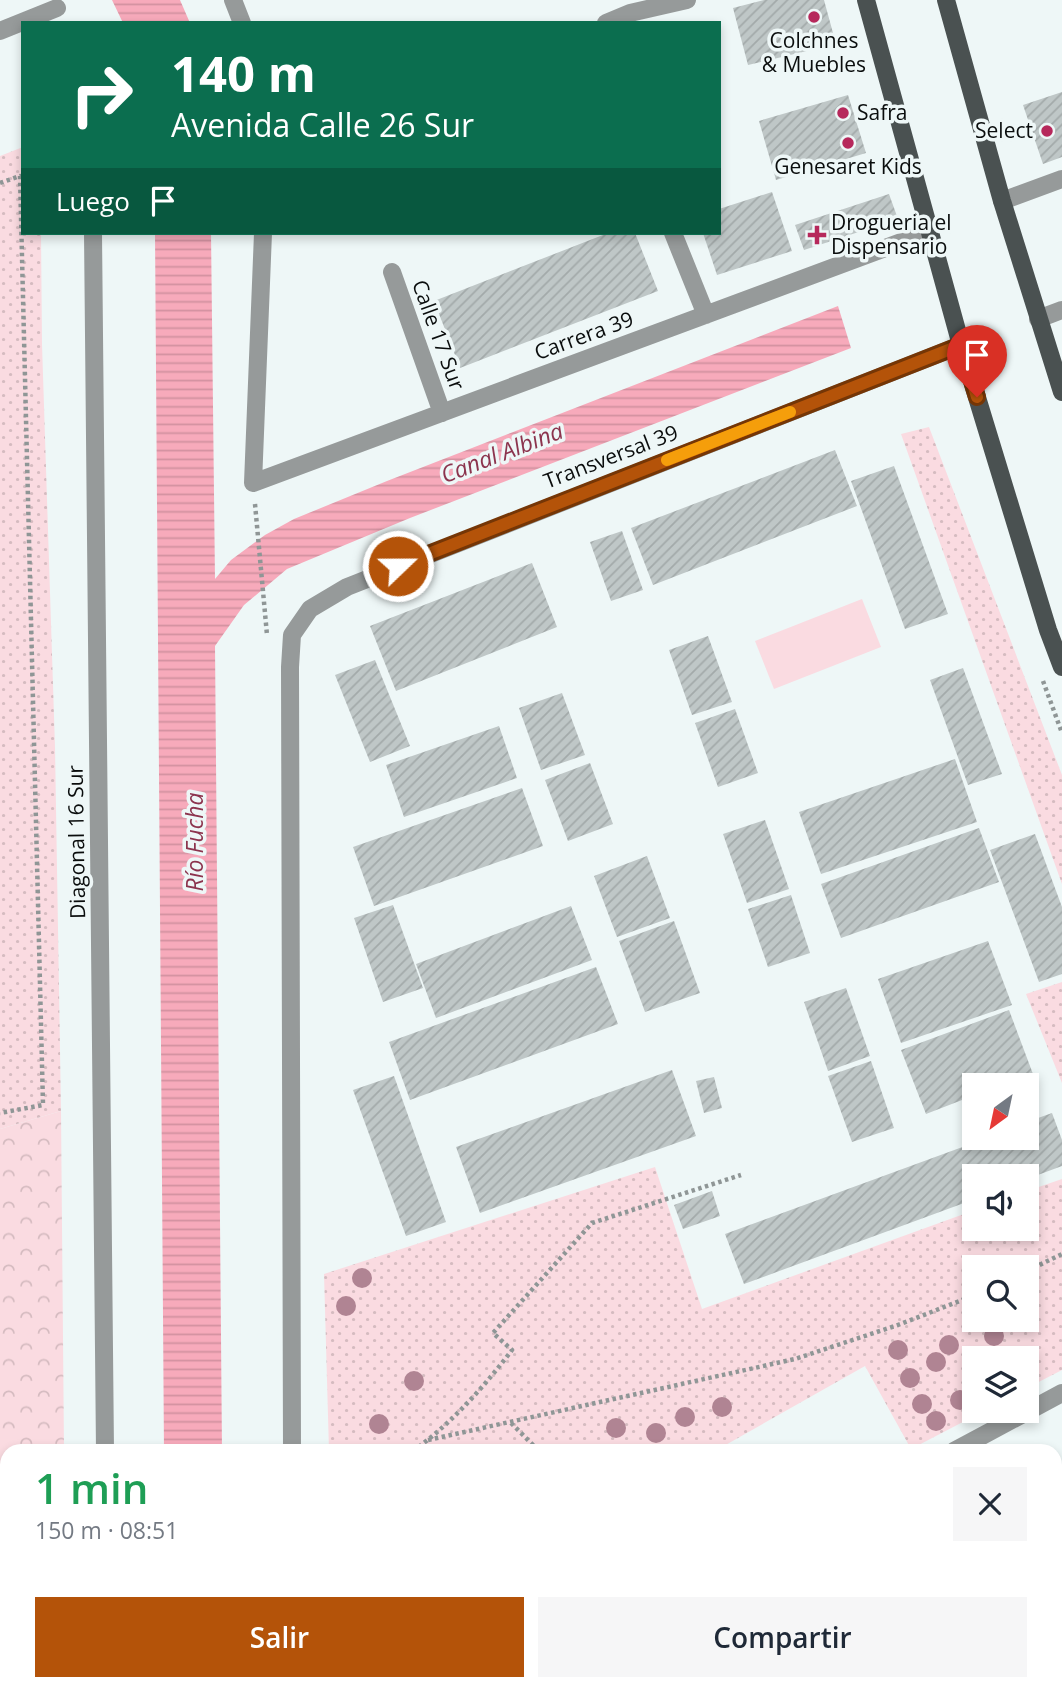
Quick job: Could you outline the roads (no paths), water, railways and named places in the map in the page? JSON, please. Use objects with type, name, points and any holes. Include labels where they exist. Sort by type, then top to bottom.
[{"type":"main road","points":[[866,0],[961,345],[1048,630],[1062,667]]},
{"type":"main road","points":[[946,0],[1002,201],[1062,392]]},
{"type":"street","points":[[233,0],[241,21]]},
{"type":"street","points":[[609,21],[629,6],[687,0]]},
{"type":"street","points":[[27,21],[57,10]]},
{"type":"street","points":[[0,31],[21,23]]},
{"type":"street","points":[[1002,201],[1062,179]]},
{"type":"street","name":"Carrera 39","points":[[263,235],[253,483],[931,231]]},
{"type":"street","name":"Diagonal 16 Sur","points":[[93,235],[105,1444]]},
{"type":"street","points":[[674,235],[706,315]]},
{"type":"street","name":"Calle 17 Sur","points":[[392,272],[442,413]]},
{"type":"street","points":[[1038,319],[1062,310]]},
{"type":"street","name":"Transversal 39","points":[[292,1444],[292,635],[310,609],[347,587],[961,345]]},
{"type":"street","points":[[967,1444],[1061,1395]]},
{"type":"water","points":[[112,0],[180,0],[189,21],[122,21]]},
{"type":"water","points":[[155,235],[211,235],[215,579],[231,560],[265,535],[294,519],[838,306],[851,348],[410,518],[287,569],[244,605],[215,646],[222,1444],[164,1444]]},
{"type":"place","name":"Colchnes & Muebles","points":[[814,17]]},
{"type":"place","name":"Safra","points":[[843,113]]},
{"type":"place","name":"Select","points":[[1047,131]]},
{"type":"place","name":"Genesaret Kids","points":[[848,143]]},
{"type":"place","name":"Drogueria el Dispensario","points":[[817,235]]},
{"type":"water label","name":"Canal Albina","points":[[502,453]]},
{"type":"water label","name":"Río Fucha","points":[[195,842]]}]
